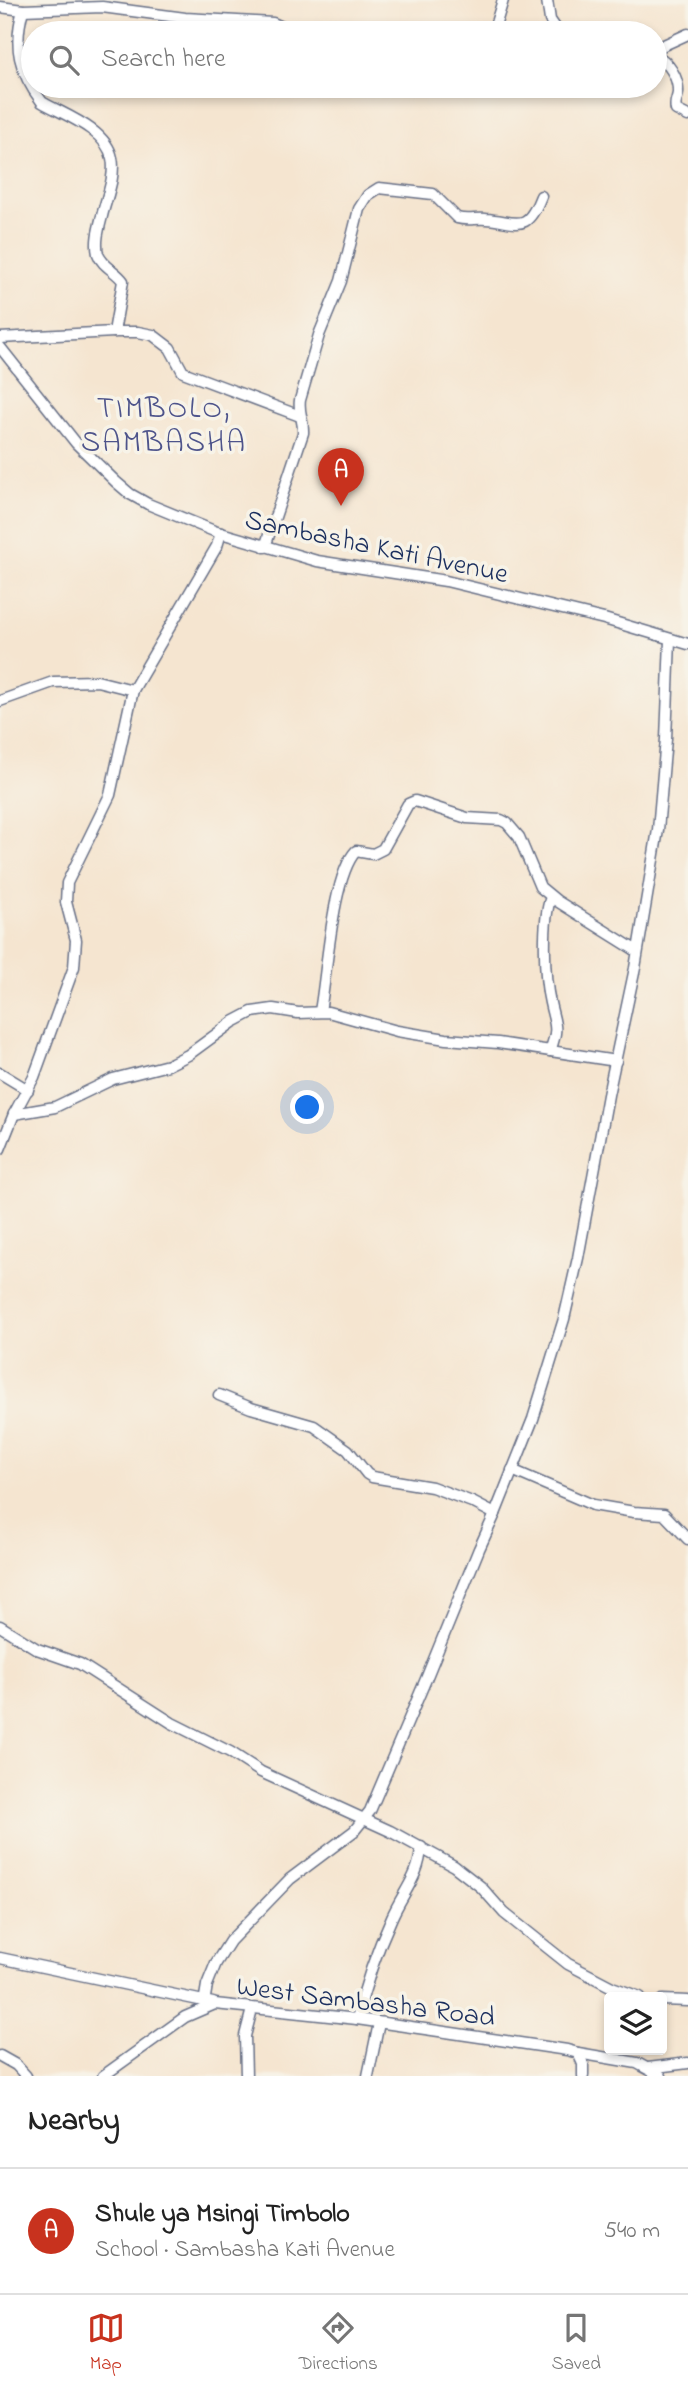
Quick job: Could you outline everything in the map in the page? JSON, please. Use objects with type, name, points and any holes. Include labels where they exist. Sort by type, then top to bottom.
[{"type":"street","points":[[497,21],[503,0]]},
{"type":"street","points":[[542,1],[551,21]]},
{"type":"street","points":[[0,7],[23,10],[102,7],[185,18],[238,21]]},
{"type":"street","points":[[21,58],[17,31],[23,10]]},
{"type":"street","points":[[667,45],[688,34]]},
{"type":"street","points":[[667,64],[675,77],[678,92],[674,104],[676,110],[688,116]]},
{"type":"street","points":[[39,98],[91,129],[107,147],[112,158],[112,172],[97,238],[99,256],[103,263],[123,281],[114,332]]},
{"type":"street","points":[[265,547],[303,433],[300,400],[319,335],[341,281],[357,216],[364,201],[373,190],[387,188],[424,192],[439,198],[457,218],[486,219],[511,224],[526,220],[536,210],[541,196]]},
{"type":"street","points":[[0,338],[114,332],[138,332],[158,337],[170,348],[183,372],[300,416]]},
{"type":"street","name":"Sambasha Kati Avenue","points":[[0,347],[76,443],[130,494],[148,504],[220,533],[265,547],[327,563],[446,581],[688,644]]},
{"type":"street","points":[[0,1149],[14,1114],[28,1090],[76,959],[76,940],[66,902],[67,883],[110,795],[132,690],[217,546],[220,533]]},
{"type":"street","points":[[0,1958],[210,2000],[207,1985],[216,1963],[230,1941],[290,1879],[347,1837],[364,1819],[379,1790],[533,1419],[564,1319],[617,1061],[658,830],[666,739],[670,640]]},
{"type":"street","points":[[0,701],[53,682],[97,681],[132,690]]},
{"type":"street","points":[[320,1011],[335,912],[350,858],[356,850],[373,854],[383,849],[410,803],[415,801],[467,818],[507,823],[519,837],[535,880],[551,897],[637,951]]},
{"type":"street","points":[[550,1051],[556,1035],[546,957],[547,910],[551,897]]},
{"type":"street","points":[[14,1114],[55,1107],[113,1079],[168,1065],[188,1055],[233,1021],[252,1012],[273,1009],[298,1013],[320,1011],[397,1031],[617,1061]]},
{"type":"street","points":[[0,1073],[28,1090]]},
{"type":"street","points":[[219,1395],[251,1408],[314,1426],[348,1450],[372,1478],[432,1487],[495,1514]]},
{"type":"street","points":[[512,1470],[593,1505],[664,1514],[688,1539]]},
{"type":"street","points":[[0,1626],[37,1649],[80,1664],[172,1723],[230,1752],[261,1772],[421,1847],[471,1878],[504,1913],[568,1964],[626,1992]]},
{"type":"street","points":[[357,2019],[366,1983],[381,1942],[418,1869],[421,1847]]},
{"type":"street","name":"West Sambasha Road","points":[[103,2076],[210,2000],[252,2009],[357,2019],[615,2057],[648,2068]]},
{"type":"street","points":[[667,2000],[688,2001]]},
{"type":"street","points":[[246,2076],[245,2036],[252,2009]]},
{"type":"street","points":[[368,2076],[379,2023]]},
{"type":"street","points":[[578,2053],[583,2064],[583,2076]]},
{"type":"street","points":[[0,2056],[16,2065],[26,2076]]},
{"type":"street","points":[[648,2068],[688,2063]]},
{"type":"street","points":[[648,2068],[662,2076]]},
{"type":"place","name":"Shule ya Msingi Timbolo","points":[[341,506]]},
{"type":"district","name":"TIMBOLO, SAMBASHA","points":[[164,424]]}]
